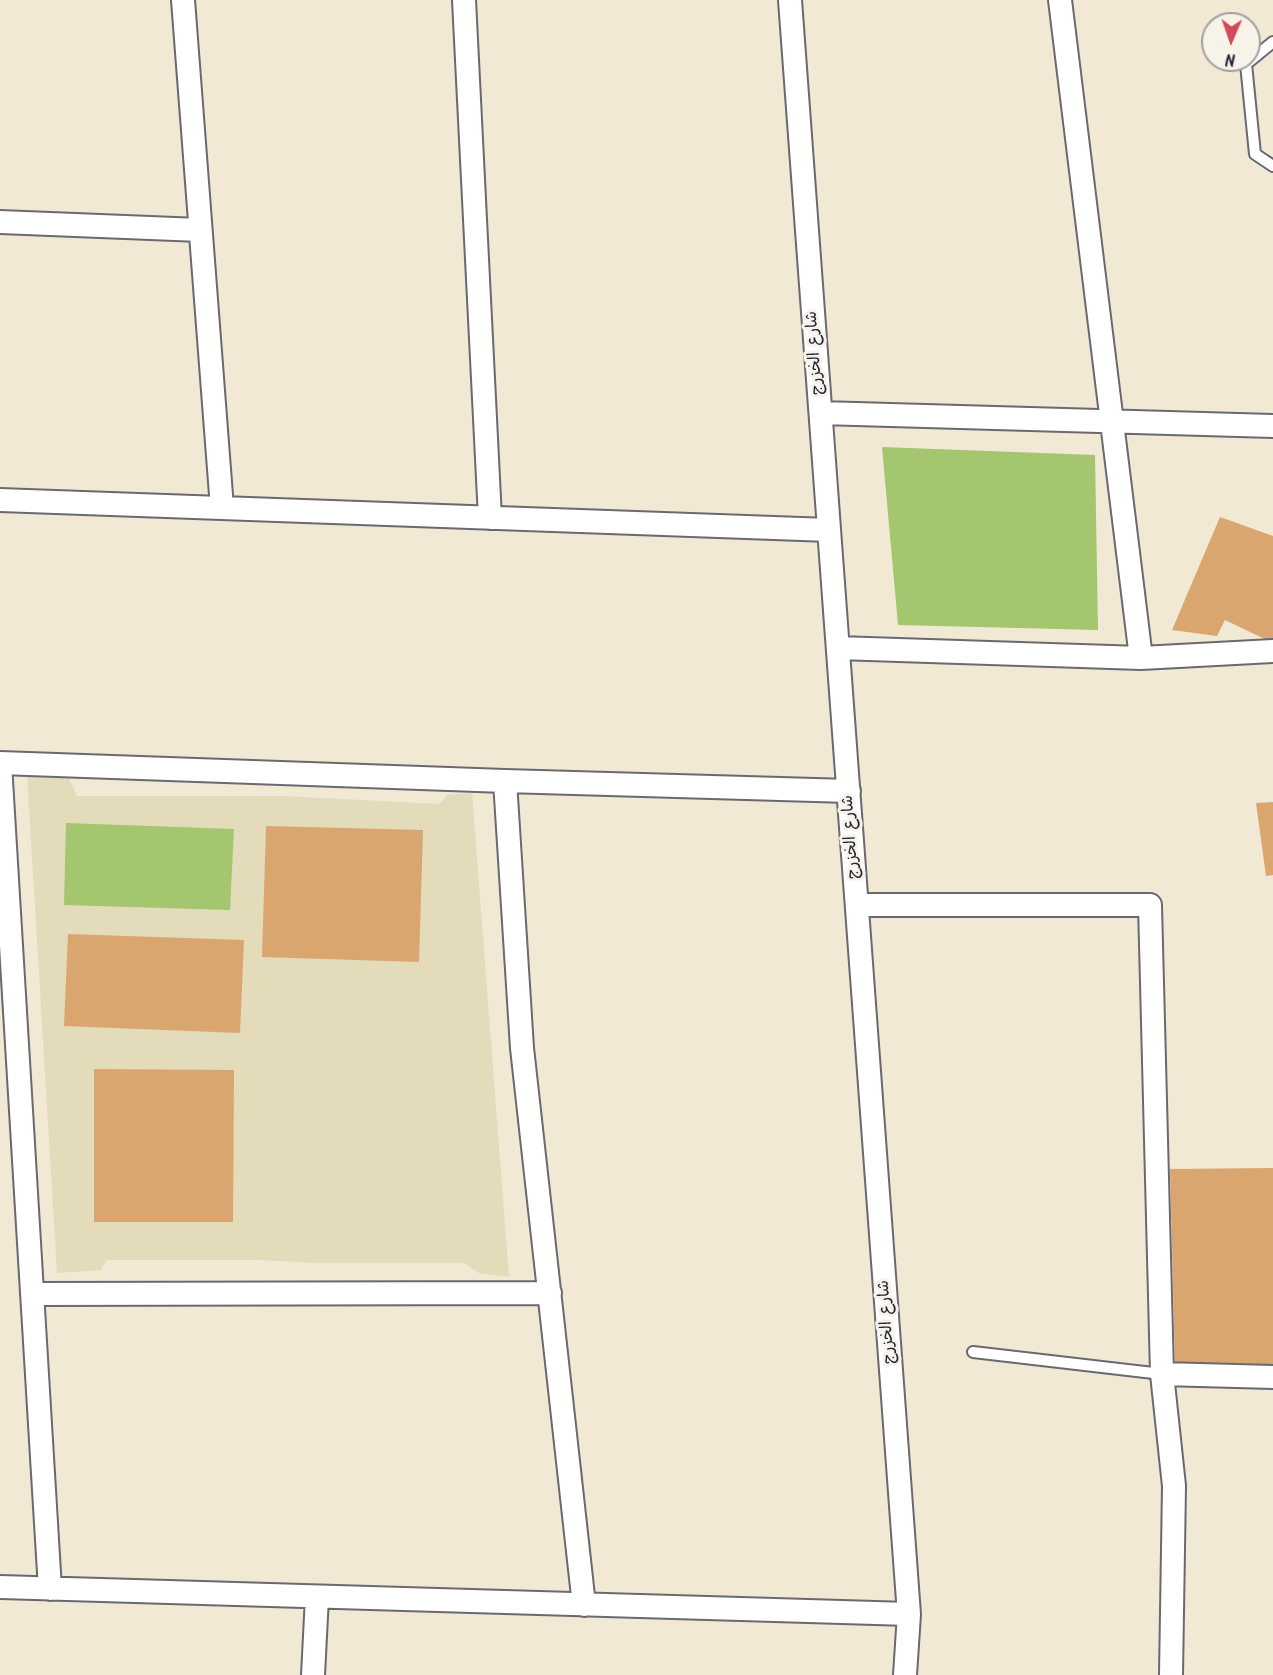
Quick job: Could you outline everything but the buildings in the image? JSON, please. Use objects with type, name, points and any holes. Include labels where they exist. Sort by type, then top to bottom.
[{"type":"street","points":[[183,0],[222,508]]},
{"type":"street","points":[[464,0],[490,518]]},
{"type":"street","name":"شارع الخزرج","points":[[790,0],[909,1614],[905,1675]]},
{"type":"street","points":[[1060,0],[1141,658]]},
{"type":"street","points":[[0,222],[200,230]]},
{"type":"street","points":[[821,413],[1273,426]]},
{"type":"street","points":[[0,500],[829,530]]},
{"type":"street","points":[[838,648],[1141,658],[1273,651]]},
{"type":"street","points":[[50,1589],[0,763],[849,791]]},
{"type":"street","points":[[505,781],[522,1048],[584,1605]]},
{"type":"street","points":[[857,905],[1150,905],[1162,1374],[1174,1486],[1171,1675]]},
{"type":"street","points":[[32,1294],[550,1293]]},
{"type":"street","points":[[1162,1374],[1273,1377]]},
{"type":"street","points":[[0,1587],[909,1614]]},
{"type":"street","points":[[313,1675],[317,1597]]},
{"type":"lane","points":[[1273,42],[1246,64],[1255,154],[1273,166]]},
{"type":"lane","points":[[973,1352],[1162,1374]]},
{"type":"shaded area","points":[[27,774],[68,776],[77,796],[284,796],[439,804],[447,795],[472,793],[509,1277],[479,1273],[464,1263],[314,1263],[259,1260],[106,1260],[101,1270],[57,1273]]},
{"type":"green space","points":[[882,447],[1095,455],[1098,630],[898,625]]},
{"type":"green space","points":[[66,823],[234,829],[230,910],[64,905]]}]
